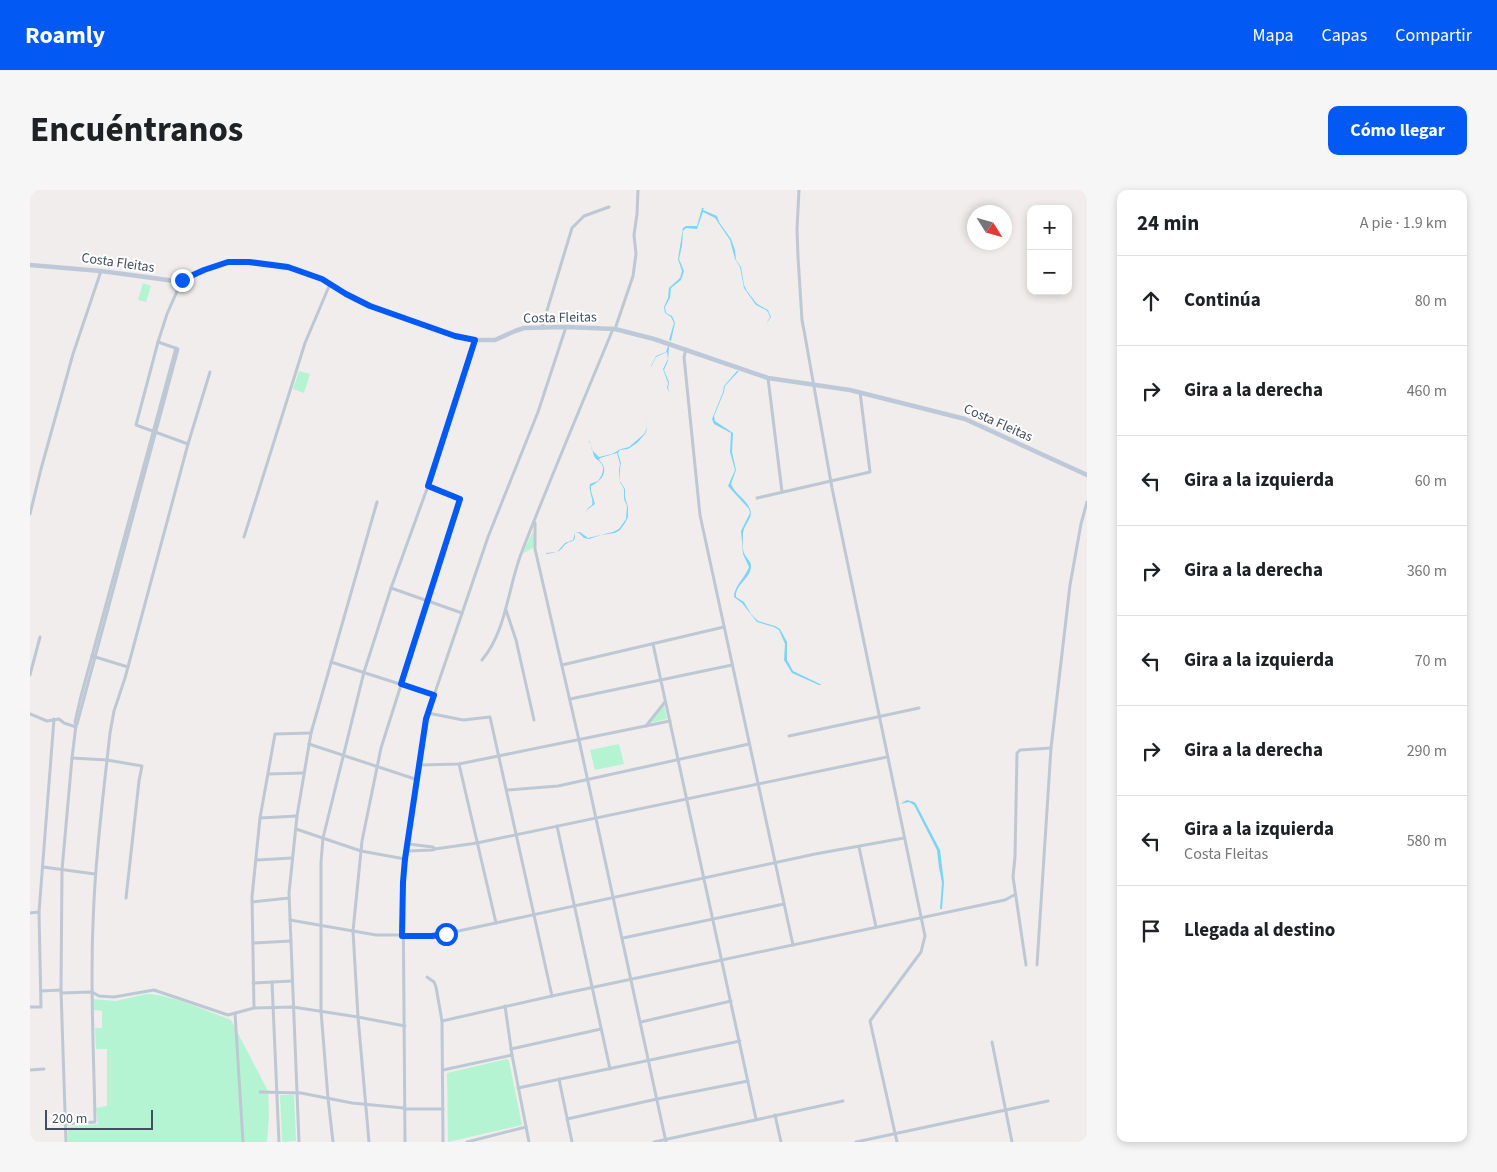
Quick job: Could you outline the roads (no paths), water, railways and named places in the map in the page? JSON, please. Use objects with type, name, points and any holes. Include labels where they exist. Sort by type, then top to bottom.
[{"type":"main road","name":"Costa Fleitas","points":[[30,264],[101,271],[171,281],[182,280],[222,264],[236,261],[270,264],[295,269],[322,279],[370,306],[455,336],[475,340],[495,340],[514,330],[542,327],[614,329],[686,349],[768,378],[860,392],[965,419],[1087,475]]},
{"type":"street","points":[[482,660],[494,644],[521,556],[614,329],[633,276],[636,254],[634,235],[638,190]]},
{"type":"street","points":[[799,190],[797,228],[802,320],[831,481],[925,936],[921,952],[870,1021],[897,1142]]},
{"type":"street","points":[[542,327],[572,228],[584,216],[609,207]]},
{"type":"street","points":[[30,514],[73,354],[101,271]]},
{"type":"street","points":[[182,280],[167,314],[158,342],[136,425],[188,444]]},
{"type":"street","points":[[244,536],[305,343],[330,284]]},
{"type":"street","points":[[405,1142],[403,882],[428,713],[503,497],[538,412],[566,327]]},
{"type":"street","points":[[333,1142],[321,1010],[321,862],[323,838],[364,672],[428,486],[475,340]]},
{"type":"street","points":[[66,1142],[67,1124],[61,992],[62,870],[75,722],[177,348],[158,342]]},
{"type":"street","points":[[686,349],[684,357],[700,515],[793,945]]},
{"type":"street","points":[[67,1124],[95,1122],[92,992],[95,874],[114,711],[128,667],[188,444],[210,372]]},
{"type":"street","points":[[768,378],[782,492]]},
{"type":"street","points":[[757,498],[870,472],[860,392]]},
{"type":"street","points":[[369,1142],[358,1017],[354,931],[361,851],[381,748],[460,499],[428,486]]},
{"type":"street","points":[[299,1142],[290,941],[289,898],[292,858],[311,733],[377,502]]},
{"type":"street","points":[[1037,965],[1051,748],[1070,585],[1087,502]]},
{"type":"street","points":[[534,523],[535,548],[580,740],[666,1141]]},
{"type":"street","points":[[392,588],[462,613]]},
{"type":"street","points":[[505,608],[516,640],[534,720]]},
{"type":"street","points":[[562,664],[724,627]]},
{"type":"street","points":[[30,675],[40,637]]},
{"type":"street","points":[[653,644],[756,1119]]},
{"type":"street","points":[[93,657],[128,667]]},
{"type":"street","points":[[331,662],[434,695]]},
{"type":"street","points":[[570,699],[732,665]]},
{"type":"street","points":[[646,726],[665,701]]},
{"type":"street","points":[[789,736],[918,708]]},
{"type":"street","points":[[428,713],[463,720],[490,717],[552,996]]},
{"type":"street","points":[[30,714],[47,721],[59,719],[64,723],[76,726]]},
{"type":"street","points":[[30,1007],[41,1007],[39,912],[54,719]]},
{"type":"street","points":[[420,764],[459,764],[670,721]]},
{"type":"street","points":[[254,1008],[252,902],[260,818],[275,734],[311,733]]},
{"type":"street","points":[[309,744],[418,780]]},
{"type":"street","points":[[507,790],[558,786],[749,744]]},
{"type":"street","points":[[1026,965],[1014,894],[1013,875],[1017,753],[1020,750],[1051,748]]},
{"type":"street","points":[[407,851],[433,850],[477,843],[887,757]]},
{"type":"street","points":[[72,758],[107,760],[142,766],[126,898]]},
{"type":"street","points":[[459,764],[496,923]]},
{"type":"street","points":[[268,774],[304,773]]},
{"type":"street","points":[[260,818],[298,816]]},
{"type":"street","points":[[556,826],[610,1069]]},
{"type":"street","points":[[296,830],[361,851],[405,859]]},
{"type":"street","points":[[290,920],[376,935],[440,935],[815,854],[904,838]]},
{"type":"street","points":[[408,844],[433,847],[435,849]]},
{"type":"street","points":[[859,847],[876,928]]},
{"type":"street","points":[[256,860],[292,858]]},
{"type":"street","points":[[43,867],[95,874]]},
{"type":"street","points":[[442,1021],[1005,900],[1014,894]]},
{"type":"street","points":[[252,902],[289,898]]},
{"type":"street","points":[[623,938],[784,904]]},
{"type":"street","points":[[30,913],[39,912]]},
{"type":"street","points":[[253,943],[290,941]]},
{"type":"street","points":[[427,977],[434,982],[436,987],[442,1021],[443,1142]]},
{"type":"street","points":[[253,983],[292,981]]},
{"type":"street","points":[[272,982],[279,1142]]},
{"type":"street","points":[[40,991],[92,992],[99,996],[114,997],[154,990],[225,1014],[254,1008],[293,1007],[321,1010],[405,1026]]},
{"type":"street","points":[[641,1022],[731,1001]]},
{"type":"street","points":[[505,1006],[512,1055],[529,1142]]},
{"type":"street","points":[[236,1013],[243,1142]]},
{"type":"street","points":[[511,1049],[601,1029]]},
{"type":"street","points":[[518,1088],[740,1042]]},
{"type":"street","points":[[992,1042],[1012,1142]]},
{"type":"street","points":[[443,1070],[512,1055]]},
{"type":"street","points":[[30,1070],[44,1069]]},
{"type":"street","points":[[559,1079],[572,1142]]},
{"type":"street","points":[[567,1119],[748,1081]]},
{"type":"street","points":[[260,1092],[296,1093],[404,1109],[443,1109]]},
{"type":"street","points":[[856,1142],[1048,1100]]},
{"type":"street","points":[[654,1142],[666,1141],[756,1119],[843,1101]]},
{"type":"street","points":[[775,1115],[781,1142]]},
{"type":"street","points":[[467,1142],[526,1127]]},
{"type":"water","points":[[702,208],[717,216],[731,239],[736,260],[741,267],[747,291],[757,304],[768,310],[771,317],[766,324],[770,317],[768,312],[756,305],[744,288],[740,267],[735,259],[730,240],[715,218],[703,212],[697,229],[686,228],[683,231],[679,259],[684,271],[681,280],[671,288],[670,298],[665,307],[666,313],[672,316],[675,323],[671,341],[669,340],[674,323],[671,317],[665,313],[664,307],[668,298],[669,288],[680,278],[682,271],[678,259],[683,228],[686,226],[697,226]]},
{"type":"water","points":[[669,346],[668,361],[664,370],[669,382],[668,388],[670,393],[667,388],[668,383],[663,369],[668,359],[667,352],[656,357],[651,367],[656,356],[666,352]]},
{"type":"water","points":[[739,371],[725,386],[714,416],[715,421],[733,433],[732,452],[736,470],[731,484],[748,505],[751,512],[743,531],[743,548],[751,567],[736,593],[736,597],[744,602],[758,621],[780,629],[787,642],[787,660],[793,671],[822,685],[792,673],[784,660],[785,644],[779,630],[757,622],[742,603],[734,597],[736,589],[749,567],[743,554],[741,531],[750,513],[749,509],[728,486],[735,470],[730,452],[731,433],[714,424],[712,419],[724,386]]},
{"type":"water","points":[[647,428],[645,434],[637,443],[628,449],[620,450],[618,453],[621,463],[620,481],[625,489],[628,507],[628,517],[625,523],[620,530],[615,533],[589,539],[584,538],[579,533],[575,533],[580,532],[588,538],[619,529],[626,519],[627,506],[624,499],[624,489],[620,482],[619,470],[620,464],[617,453],[600,458],[599,460],[602,464],[596,459],[592,450],[599,457],[612,454],[621,449],[629,447],[644,434]]},
{"type":"water","points":[[602,464],[604,471],[598,481],[602,474]]},
{"type":"water","points":[[598,481],[591,486],[595,504],[585,514],[588,508],[592,505],[590,484]]},
{"type":"water","points":[[575,533],[573,541],[557,552],[565,543],[573,540]]},
{"type":"water","points":[[907,800],[916,804],[940,850],[944,882],[942,909],[940,909],[942,883],[937,850],[914,805],[909,802],[900,804]]}]
